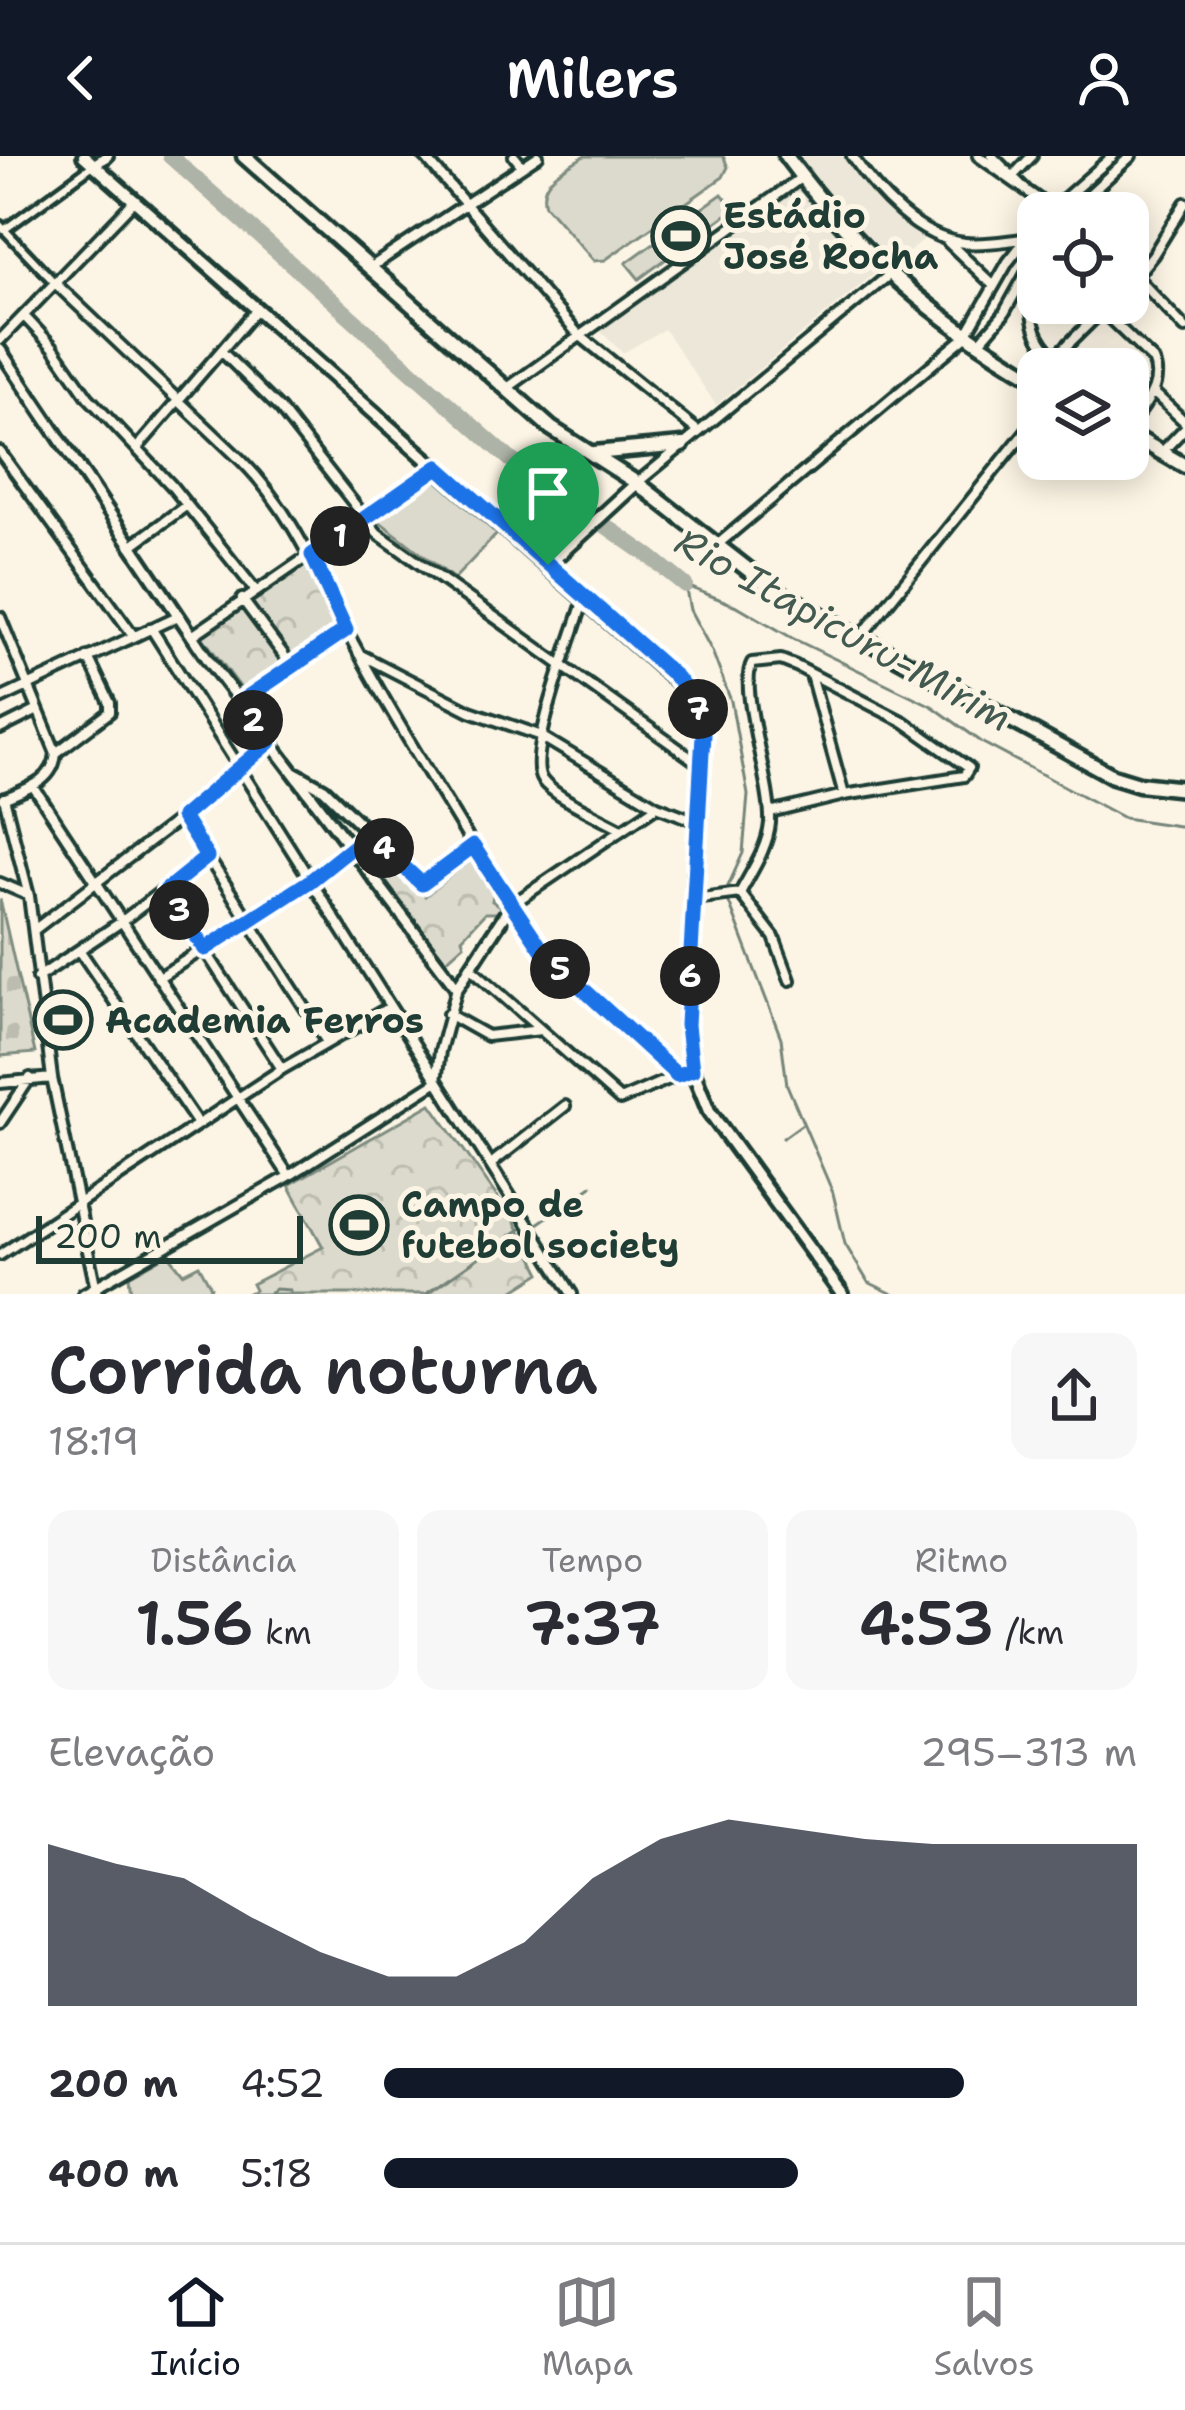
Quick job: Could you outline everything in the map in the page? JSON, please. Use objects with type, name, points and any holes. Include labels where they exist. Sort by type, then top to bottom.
[{"type":"main road","points":[[244,156],[550,428],[593,453],[633,488],[773,589],[1112,776],[1184,789]]},
{"type":"main road","points":[[786,156],[889,275],[971,341],[1017,364]]},
{"type":"main road","points":[[97,158],[134,200],[688,691],[701,719],[687,1025],[692,1070],[717,1123],[842,1294]]},
{"type":"main road","points":[[593,453],[682,445]]},
{"type":"main road","points":[[1149,445],[1185,466]]},
{"type":"main road","points":[[548,565],[633,488]]},
{"type":"street","points":[[424,156],[578,334],[699,432]]},
{"type":"street","points":[[514,156],[522,166]]},
{"type":"street","points":[[371,267],[538,156]]},
{"type":"street","points":[[852,156],[910,220],[942,237],[970,244],[1017,240]]},
{"type":"street","points":[[978,156],[1028,192]]},
{"type":"street","points":[[992,156],[1011,178]]},
{"type":"street","points":[[1011,178],[1032,156]]},
{"type":"street","points":[[1074,192],[1113,156]]},
{"type":"street","points":[[1092,192],[1131,156]]},
{"type":"street","points":[[97,158],[2,228],[256,475],[312,555],[379,689],[473,846],[545,954],[677,1075]]},
{"type":"street","points":[[506,389],[802,177]]},
{"type":"street","points":[[0,340],[134,200]]},
{"type":"street","points":[[1149,259],[1185,203]]},
{"type":"street","points":[[942,237],[994,286]]},
{"type":"street","points":[[971,341],[994,286],[1017,251]]},
{"type":"street","points":[[633,488],[889,275]]},
{"type":"street","points":[[1149,286],[1180,314],[1185,328]]},
{"type":"street","points":[[716,546],[1003,315],[1017,290]]},
{"type":"street","points":[[138,447],[257,310]]},
{"type":"street","points":[[24,316],[256,591]]},
{"type":"street","points":[[1065,348],[1089,324]]},
{"type":"street","points":[[1121,324],[1157,370],[1149,398]]},
{"type":"street","points":[[0,350],[192,636],[457,988]]},
{"type":"street","points":[[221,351],[280,409],[377,533],[701,766]]},
{"type":"street","points":[[1154,392],[1185,425],[1161,453]]},
{"type":"street","points":[[859,639],[1017,442]]},
{"type":"street","points":[[0,452],[133,635]]},
{"type":"street","points":[[192,636],[438,467]]},
{"type":"street","points":[[131,546],[187,505]]},
{"type":"street","points":[[242,599],[291,665]]},
{"type":"street","points":[[584,599],[539,735],[538,771],[542,780],[622,829]]},
{"type":"street","points":[[0,616],[56,753],[52,772],[2,799],[29,896],[52,1078],[96,1290]]},
{"type":"street","points":[[0,700],[178,616]]},
{"type":"street","points":[[151,628],[572,1294]]},
{"type":"street","points":[[240,702],[346,630]]},
{"type":"street","points":[[358,653],[470,711],[539,735],[657,806],[696,821]]},
{"type":"street","points":[[56,753],[104,719],[110,703],[88,657]]},
{"type":"street","points":[[693,899],[732,894],[765,843],[770,813],[747,670],[758,661],[781,660],[885,711],[970,767],[964,776],[844,795],[770,813]]},
{"type":"street","points":[[379,689],[394,674]]},
{"type":"street","points":[[812,675],[844,795]]},
{"type":"street","points":[[0,729],[37,711]]},
{"type":"street","points":[[33,931],[182,817],[270,742]]},
{"type":"street","points":[[297,774],[324,788],[422,884],[473,846]]},
{"type":"street","points":[[33,786],[289,1176]]},
{"type":"street","points":[[83,1294],[289,1176],[436,1082],[457,988],[511,905],[657,806]]},
{"type":"street","points":[[182,817],[327,1042]]},
{"type":"street","points":[[158,978],[310,881],[369,834]]},
{"type":"street","points":[[37,978],[122,922],[207,857]]},
{"type":"street","points":[[0,883],[29,896]]},
{"type":"street","points":[[166,890],[282,1069]]},
{"type":"street","points":[[732,894],[774,937],[790,980]]},
{"type":"street","points":[[80,951],[198,1124]]},
{"type":"street","points":[[469,966],[620,1100],[692,1070]]},
{"type":"street","points":[[0,1255],[282,1069],[388,1008]]},
{"type":"street","points":[[448,1014],[487,1036],[541,1030]]},
{"type":"street","points":[[0,1123],[30,1078]]},
{"type":"street","points":[[0,1083],[52,1078]]},
{"type":"street","points":[[490,1164],[565,1106]]},
{"type":"shaded area","points":[[796,156],[847,156],[903,222],[926,237],[896,264],[816,183]]},
{"type":"shaded area","points":[[800,185],[875,273],[716,405],[664,329],[623,353],[597,328]]},
{"type":"green space","points":[[584,156],[723,156],[728,167],[723,177],[605,260],[594,261],[545,205],[544,196],[554,176]]},
{"type":"green space","name":"Estádio José Rocha","points":[[722,194],[734,209],[639,279],[626,263]]},
{"type":"green space","points":[[432,476],[497,534],[454,579],[376,519]]},
{"type":"green space","points":[[304,562],[335,628],[243,691],[200,634]]},
{"type":"green space","points":[[377,846],[425,896],[470,860],[493,894],[492,901],[503,908],[500,913],[485,913],[462,938],[464,944],[444,962],[361,856]]},
{"type":"green space","points":[[0,899],[35,1053],[0,1056]]},
{"type":"green space","points":[[431,1104],[515,1222],[541,1273],[508,1294],[246,1294],[255,1290],[252,1284],[323,1247],[289,1185]]},
{"type":"green space","points":[[168,1254],[183,1273],[199,1265],[211,1287],[207,1294],[131,1294],[129,1276]]},
{"type":"waterway","name":"Rio Itapicuru-Mirim","points":[[170,156],[511,460],[685,585]]},
{"type":"waterway","points":[[1084,192],[1123,156]]},
{"type":"waterway","points":[[685,585],[690,610],[731,701],[748,795],[743,853],[728,886],[728,900],[781,1038],[787,1085],[833,1193],[845,1244],[868,1282],[893,1294]]},
{"type":"waterway","name":"Rio Itapicuru-Mirim","points":[[689,587],[739,607],[932,706],[983,743],[1124,818],[1185,827]]},
{"type":"waterway","points":[[783,1138],[801,1125]]},
{"type":"waterway","points":[[537,1224],[592,1186]]},
{"type":"waterway","points":[[426,1294],[520,1229]]},
{"type":"waterway","points":[[269,1294],[275,1289],[290,1290],[290,1294]]},
{"type":"place","name":"Estádio José Rocha","points":[[681,236]]},
{"type":"place","name":"Academia Ferros","points":[[63,1020]]},
{"type":"place","name":"Campo de futebol society","points":[[359,1225]]},
{"type":"route","points":[[438,467],[548,565],[676,677],[701,719],[687,1025],[692,1070],[677,1075],[536,944],[473,846],[422,884],[369,834],[310,881],[205,949],[166,890],[207,857],[182,817],[270,742],[240,702],[346,630],[312,555],[438,467]]}]
